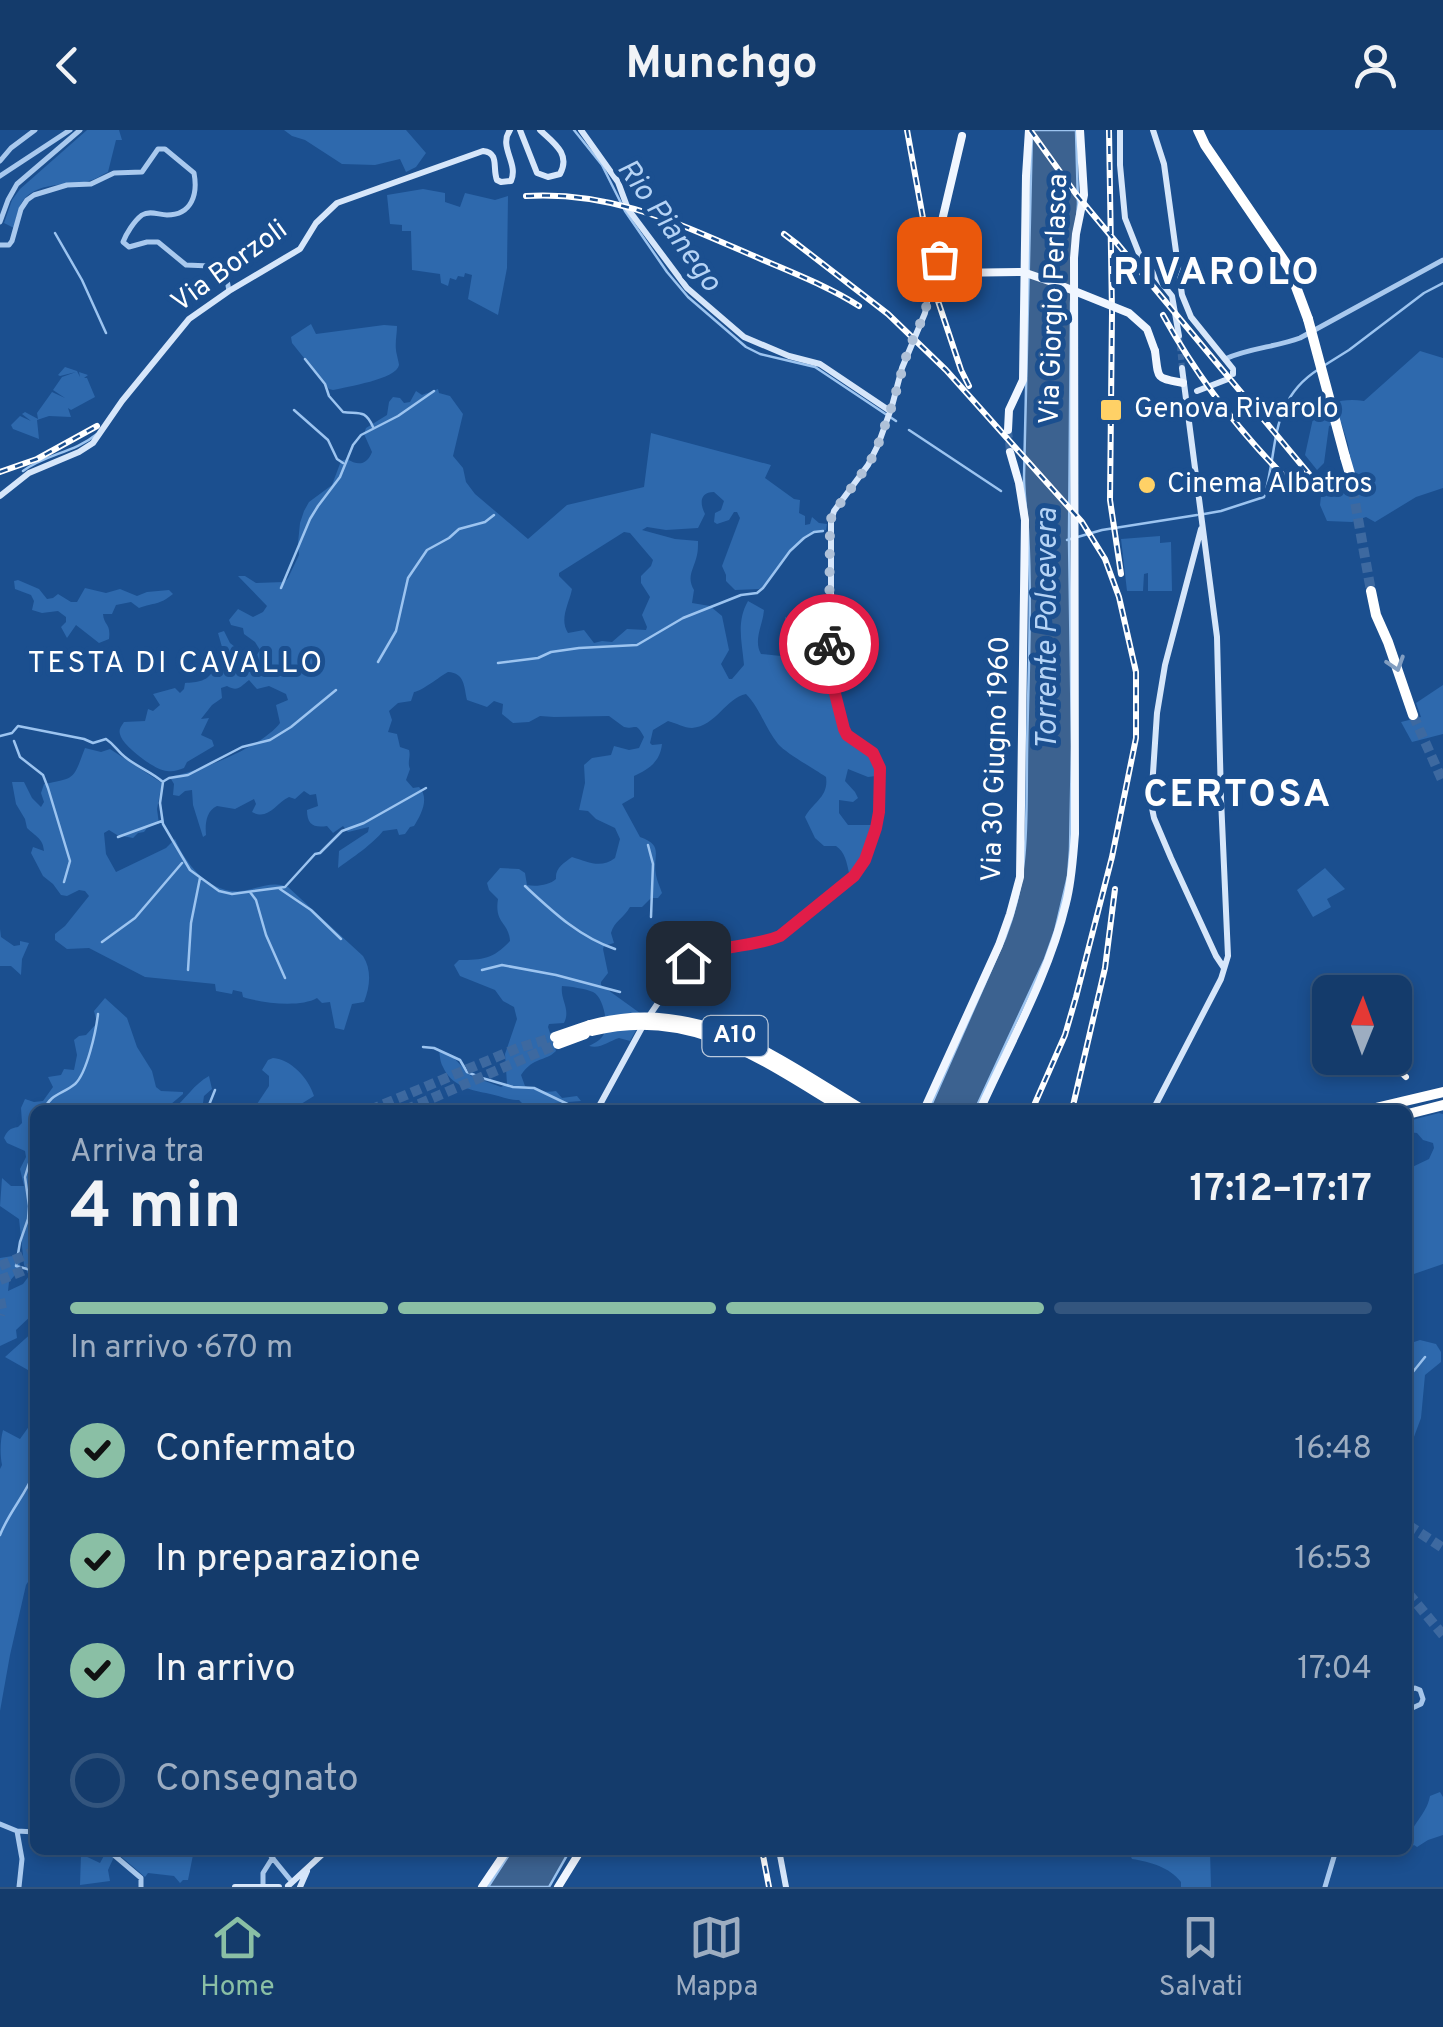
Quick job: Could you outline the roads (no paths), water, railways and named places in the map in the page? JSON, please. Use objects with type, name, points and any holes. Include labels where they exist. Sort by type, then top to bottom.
[{"type":"highway","points":[[1198,130],[1204,146],[1289,268],[1299,290],[1350,474]]},
{"type":"highway","points":[[1371,591],[1376,615],[1413,714]]},
{"type":"highway","name":"A10","points":[[556,1041],[621,1018],[652,1016],[706,1025],[744,1040],[854,1105]]},
{"type":"highway","name":"A10","points":[[591,1028],[649,1024],[706,1034],[750,1053],[838,1105]]},
{"type":"highway","points":[[1389,1105],[1443,1092]]},
{"type":"highway","points":[[1412,1113],[1443,1105]]},
{"type":"main road","name":"Via Borzoli","points":[[0,496],[29,473],[93,442],[189,319],[300,249],[326,212],[338,203],[482,150],[494,156],[498,180],[512,181],[514,169],[505,142],[510,130]]},
{"type":"main road","points":[[520,130],[538,173],[554,176],[563,170],[564,157],[540,130]]},
{"type":"main road","points":[[581,130],[618,182],[628,209],[688,288],[744,337],[820,364],[876,402],[888,416]]},
{"type":"main road","points":[[1008,430],[1009,410],[1023,380],[1030,130]]},
{"type":"main road","name":"Via Giorgio Perlasca","points":[[982,1105],[1048,962],[1071,879],[1075,834],[1074,258],[1084,195],[1080,130]]},
{"type":"main road","points":[[1120,130],[1125,218],[1140,256],[1172,297],[1178,336]]},
{"type":"main road","points":[[1153,130],[1164,164],[1182,294],[1191,317],[1233,369],[1231,376],[1194,392],[1186,404]]},
{"type":"main road","points":[[962,136],[938,238],[945,270],[946,278],[941,283],[931,282],[927,271],[934,264],[945,270],[1024,272],[1120,308],[1147,329],[1161,378],[1194,392]]},
{"type":"main road","points":[[1074,462],[1078,440],[1078,291],[1084,195]]},
{"type":"main road","points":[[600,1105],[645,1022],[682,968],[706,952],[780,936],[854,876],[865,860],[879,812],[880,768],[873,753],[846,732],[831,678],[830,521],[868,465],[925,313],[931,282]]},
{"type":"main road","points":[[1172,297],[1182,294]]},
{"type":"main road","points":[[1176,312],[1188,310]]},
{"type":"main road","points":[[1156,1105],[1220,979],[1228,953],[1217,637],[1182,368]]},
{"type":"main road","points":[[876,402],[887,402],[894,396]]},
{"type":"main road","name":"Via 30 Giugno 1960","points":[[926,1105],[999,946],[1020,877],[1024,520],[1010,452]]},
{"type":"main road","points":[[1202,522],[1165,665],[1157,713],[1151,802],[1171,858],[1224,968]]},
{"type":"main road","points":[[1216,956],[1228,953]]},
{"type":"main road","points":[[234,1887],[279,1887],[298,1882],[322,1855]]},
{"type":"main road","points":[[482,1884],[503,1855]]},
{"type":"main road","points":[[558,1887],[578,1855]]},
{"type":"main road","points":[[781,1855],[786,1887]]},
{"type":"street","points":[[0,160],[35,130]]},
{"type":"street","points":[[0,176],[70,130]]},
{"type":"street","points":[[0,222],[18,184],[80,130]]},
{"type":"street","points":[[0,246],[12,241],[21,210],[34,195],[67,185],[91,184],[114,173],[142,172],[161,148],[193,171],[195,197],[176,214],[143,215],[123,242],[129,246],[158,242],[186,265],[210,266],[226,274],[229,291]]},
{"type":"street","points":[[1225,359],[1300,338],[1443,260]]},
{"type":"street","points":[[1412,1689],[1420,1690],[1423,1699],[1412,1708]]},
{"type":"street","points":[[0,1824],[30,1832]]},
{"type":"street","points":[[17,1831],[22,1859],[20,1887]]},
{"type":"street","points":[[114,1855],[142,1878],[142,1887]]},
{"type":"street","points":[[1326,1887],[1335,1855]]},
{"type":"street","points":[[263,1886],[263,1873],[273,1857],[298,1882]]},
{"type":"water","name":"Torrente Polcevera","points":[[1032,130],[1076,130],[1078,204],[1071,303],[1072,746],[1068,876],[1045,959],[977,1105],[931,1105],[1005,938],[1023,870],[1029,643],[1024,477]]},
{"type":"water","points":[[509,1855],[567,1855],[549,1887],[488,1887]]},
{"type":"waterway","name":"Rio Pianego","points":[[574,130],[602,165],[625,211],[688,297],[746,347],[815,367],[896,421]]},
{"type":"waterway","points":[[55,233],[106,333]]},
{"type":"waterway","points":[[1325,365],[1443,283]]},
{"type":"waterway","points":[[305,359],[343,412],[364,415],[373,427]]},
{"type":"waterway","points":[[1204,514],[1264,497],[1283,411],[1291,396],[1319,369]]},
{"type":"waterway","points":[[281,588],[310,519],[340,477],[353,445],[361,435],[434,391]]},
{"type":"waterway","points":[[294,410],[328,440],[343,463]]},
{"type":"waterway","name":"Rio Pianego","points":[[909,430],[1001,491]]},
{"type":"waterway","points":[[23,471],[97,434]]},
{"type":"waterway","points":[[378,662],[396,631],[408,578],[427,550],[459,529],[485,522],[494,515]]},
{"type":"waterway","name":"Torrente Polcevera","points":[[1067,540],[1102,530],[1197,515]]},
{"type":"waterway","points":[[498,663],[579,648],[637,645],[683,618],[741,595],[757,593],[790,551],[804,538],[823,531]]},
{"type":"waterway","points":[[164,781],[188,775],[242,747],[270,740],[336,690]]},
{"type":"waterway","points":[[0,736],[12,733],[18,726],[93,743],[106,739],[130,761],[163,782],[163,824],[190,870],[219,891],[232,894],[285,887],[342,831],[426,788]]},
{"type":"waterway","points":[[14,741],[20,757],[43,775],[48,788],[70,861],[64,882]]},
{"type":"waterway","points":[[118,837],[162,821]]},
{"type":"waterway","points":[[648,845],[653,864],[651,917]]},
{"type":"waterway","points":[[102,942],[135,918],[182,863]]},
{"type":"waterway","points":[[188,970],[191,923],[200,878]]},
{"type":"waterway","points":[[525,886],[578,930],[615,949]]},
{"type":"waterway","points":[[280,889],[311,910],[341,939]]},
{"type":"waterway","points":[[250,892],[285,978]]},
{"type":"waterway","points":[[482,970],[502,965],[620,992]]},
{"type":"waterway","points":[[47,1105],[79,1079],[98,1014]]},
{"type":"waterway","points":[[423,1047],[460,1060],[467,1072],[482,1078],[534,1088],[570,1105]]},
{"type":"waterway","points":[[209,1105],[215,1090]]},
{"type":"waterway","points":[[30,1160],[25,1177],[28,1219],[16,1266],[30,1270]]},
{"type":"waterway","points":[[1412,1373],[1425,1357]]},
{"type":"waterway","points":[[0,1535],[30,1481]]},
{"type":"tunnel","points":[[1179,336],[1182,368]]},
{"type":"tunnel","points":[[1008,430],[1010,452]]},
{"type":"tunnel","points":[[1350,474],[1371,591]]},
{"type":"tunnel","points":[[1413,715],[1443,782]]},
{"type":"tunnel","points":[[382,1105],[518,1048],[555,1037]]},
{"type":"tunnel","points":[[417,1105],[558,1044]]},
{"type":"tunnel","points":[[0,1266],[30,1253]]},
{"type":"tunnel","points":[[0,1280],[30,1268]]},
{"type":"tunnel","points":[[0,1299],[0,1315]]},
{"type":"tunnel","points":[[1412,1528],[1443,1548]]},
{"type":"tunnel","points":[[1412,1598],[1443,1635]]},
{"type":"railway","points":[[907,130],[938,301],[969,386]]},
{"type":"railway","points":[[1030,130],[1076,194],[1309,474]]},
{"type":"railway","points":[[1109,130],[1110,500],[1121,574]]},
{"type":"railway","points":[[526,196],[587,199],[643,212],[794,273],[859,306]]},
{"type":"railway","points":[[784,234],[888,314],[946,370],[1082,522],[1105,559],[1119,597],[1136,672],[1136,738],[1112,857],[1076,997],[1065,1035],[1034,1105]]},
{"type":"railway","points":[[1163,315],[1223,407],[1296,488]]},
{"type":"railway","points":[[0,472],[37,459],[97,426]]},
{"type":"railway","points":[[1073,1105],[1105,968],[1115,889]]},
{"type":"railway","points":[[763,1855],[769,1887]]},
{"type":"place","name":"Genova Rivarolo","points":[[1111,410]]},
{"type":"place","name":"Cinema Albatros","points":[[1147,485]]},
{"type":"district","name":"RIVAROLO","points":[[1217,274]]},
{"type":"district","name":"TESTA DI CAVALLO","points":[[176,664]]},
{"type":"district","name":"CERTOSA","points":[[1238,796]]}]
